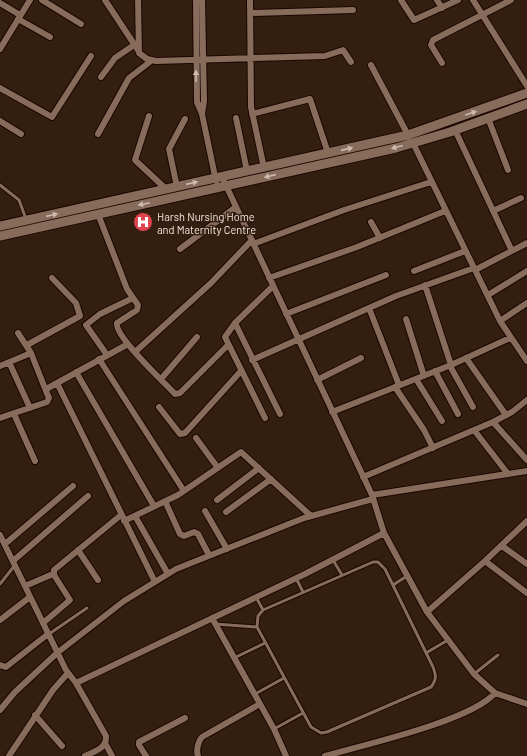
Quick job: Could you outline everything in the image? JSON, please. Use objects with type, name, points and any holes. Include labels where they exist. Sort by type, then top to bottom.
[{"type":"street","points":[[0,49],[3,38],[30,0]]},
{"type":"street","points":[[42,0],[80,24]]},
{"type":"street","points":[[105,0],[139,52],[151,61],[196,62],[325,56],[343,50],[351,62]]},
{"type":"street","points":[[138,0],[139,52]]},
{"type":"street","points":[[196,0],[197,102],[202,114],[222,187],[236,207],[363,477],[372,497],[384,534],[427,612],[474,674],[495,692],[527,704]]},
{"type":"street","points":[[202,0],[204,101],[202,114]]},
{"type":"street","points":[[250,0],[252,114],[264,168]]},
{"type":"street","points":[[400,0],[414,20],[458,0]]},
{"type":"street","points":[[437,0],[442,8]]},
{"type":"street","points":[[473,0],[527,86]]},
{"type":"street","points":[[442,63],[431,42],[511,0]]},
{"type":"street","points":[[0,3],[19,17],[50,36]]},
{"type":"street","points":[[250,13],[353,10]]},
{"type":"street","points":[[101,77],[115,58],[134,45]]},
{"type":"street","points":[[0,88],[52,117],[91,56]]},
{"type":"street","points":[[98,134],[129,78],[151,61]]},
{"type":"street","points":[[371,65],[411,139],[500,321],[510,338],[527,361]]},
{"type":"street","points":[[0,236],[222,187],[411,139],[527,93]]},
{"type":"street","points":[[252,114],[310,99],[328,153]]},
{"type":"street","points":[[0,226],[328,153],[455,130],[527,104]]},
{"type":"street","points":[[149,116],[135,160],[166,189]]},
{"type":"street","points":[[236,118],[247,171]]},
{"type":"street","points":[[488,118],[508,170]]},
{"type":"street","points":[[177,187],[169,149],[184,119]]},
{"type":"street","points":[[0,121],[21,134]]},
{"type":"street","points":[[455,130],[512,251]]},
{"type":"street","points":[[135,352],[211,283],[253,242],[344,210],[431,182]]},
{"type":"street","points":[[493,211],[521,198]]},
{"type":"street","points":[[109,202],[112,211]]},
{"type":"street","points":[[180,249],[236,207]]},
{"type":"street","points":[[269,278],[380,238],[446,211]]},
{"type":"street","points":[[98,214],[125,283],[138,305],[137,310],[116,325],[128,344],[175,394],[180,393],[228,345]]},
{"type":"street","points":[[371,222],[380,238]]},
{"type":"street","points":[[252,360],[425,285],[474,269],[527,243]]},
{"type":"street","points":[[414,271],[465,251]]},
{"type":"street","points":[[488,295],[527,271]]},
{"type":"street","points":[[286,314],[386,275]]},
{"type":"street","points":[[27,345],[80,316],[76,303],[52,278]]},
{"type":"street","points":[[425,285],[450,365],[473,407]]},
{"type":"street","points":[[265,418],[225,337],[235,323],[273,286]]},
{"type":"street","points":[[107,355],[86,325],[100,314],[133,298]]},
{"type":"street","points":[[500,321],[527,303]]},
{"type":"street","points":[[369,308],[397,386],[424,430],[433,448]]},
{"type":"street","points":[[406,319],[424,376]]},
{"type":"street","points":[[235,323],[280,414]]},
{"type":"street","points":[[0,418],[48,400],[31,353],[18,332]]},
{"type":"street","points":[[161,379],[197,338]]},
{"type":"street","points":[[332,412],[424,376],[510,338]]},
{"type":"street","points":[[46,392],[48,388],[57,382],[128,344]]},
{"type":"street","points":[[0,366],[31,353]]},
{"type":"street","points":[[317,380],[361,358]]},
{"type":"street","points":[[466,358],[506,416]]},
{"type":"street","points":[[99,359],[184,491]]},
{"type":"street","points":[[9,362],[30,408]]},
{"type":"street","points":[[159,407],[180,434],[185,433],[241,371]]},
{"type":"street","points":[[436,371],[458,414]]},
{"type":"street","points":[[76,372],[154,506]]},
{"type":"street","points":[[416,379],[442,421]]},
{"type":"street","points":[[57,382],[155,582]]},
{"type":"street","points":[[363,477],[506,416],[527,400]]},
{"type":"street","points":[[14,414],[35,461]]},
{"type":"street","points":[[493,422],[527,460]]},
{"type":"street","points":[[474,430],[508,474]]},
{"type":"street","points":[[196,438],[218,468]]},
{"type":"street","points":[[25,586],[53,574],[54,570],[78,550],[123,518],[135,516],[184,491],[241,452],[311,516]]},
{"type":"street","points":[[217,500],[259,468]]},
{"type":"street","points":[[0,710],[15,692],[57,653],[124,601],[168,574],[209,555],[311,516],[372,497],[527,471]]},
{"type":"street","points":[[226,512],[271,479]]},
{"type":"street","points":[[5,544],[73,486]]},
{"type":"street","points":[[14,563],[88,496]]},
{"type":"street","points":[[165,501],[180,534],[184,536],[194,532],[198,534],[209,555]]},
{"type":"street","points":[[205,511],[227,549]]},
{"type":"street","points":[[135,516],[168,574]]},
{"type":"street","points":[[427,612],[502,546],[527,521]]},
{"type":"street","points":[[76,683],[214,621],[256,598],[384,534]]},
{"type":"street","points":[[0,535],[57,653],[106,736],[104,746],[85,756]]},
{"type":"street","points":[[502,546],[527,564]]},
{"type":"street","points":[[78,550],[98,580]]},
{"type":"street","points":[[485,561],[527,593]]},
{"type":"street","points":[[43,623],[70,600],[53,574]]},
{"type":"street","points":[[0,620],[30,597]]},
{"type":"street","points":[[214,621],[274,729],[286,756]]},
{"type":"street","points":[[0,665],[6,667],[48,634]]},
{"type":"street","points":[[9,756],[35,715],[53,690],[68,673]]},
{"type":"street","points":[[325,756],[333,755],[425,727],[478,705],[495,692]]},
{"type":"street","points":[[198,756],[197,752],[199,741],[202,737],[260,704]]},
{"type":"street","points":[[35,715],[62,746]]},
{"type":"street","points":[[146,756],[139,745],[139,742],[185,718]]},
{"type":"street","points":[[105,743],[112,756]]},
{"type":"lane","points":[[0,185],[19,200],[26,221]]},
{"type":"lane","points":[[333,560],[342,575]]},
{"type":"lane","points":[[373,562],[378,562],[385,569],[436,676],[435,681],[431,686],[327,732],[321,733],[315,731],[303,713],[265,643],[257,628],[258,616],[263,610],[342,575],[373,562]]},
{"type":"lane","points":[[0,584],[14,563]]},
{"type":"lane","points":[[393,585],[407,576]]},
{"type":"lane","points":[[296,578],[303,592]]},
{"type":"lane","points":[[256,598],[263,610]]},
{"type":"lane","points":[[48,634],[87,608]]},
{"type":"lane","points":[[214,621],[257,628]]},
{"type":"lane","points":[[426,653],[448,640]]},
{"type":"lane","points":[[234,658],[265,643]]},
{"type":"lane","points":[[474,674],[498,655]]},
{"type":"lane","points":[[255,694],[284,678]]},
{"type":"lane","points":[[274,729],[303,713]]},
{"type":"place","name":"Harsh Nursing Home and Maternity Centre","points":[[143,222]]}]
